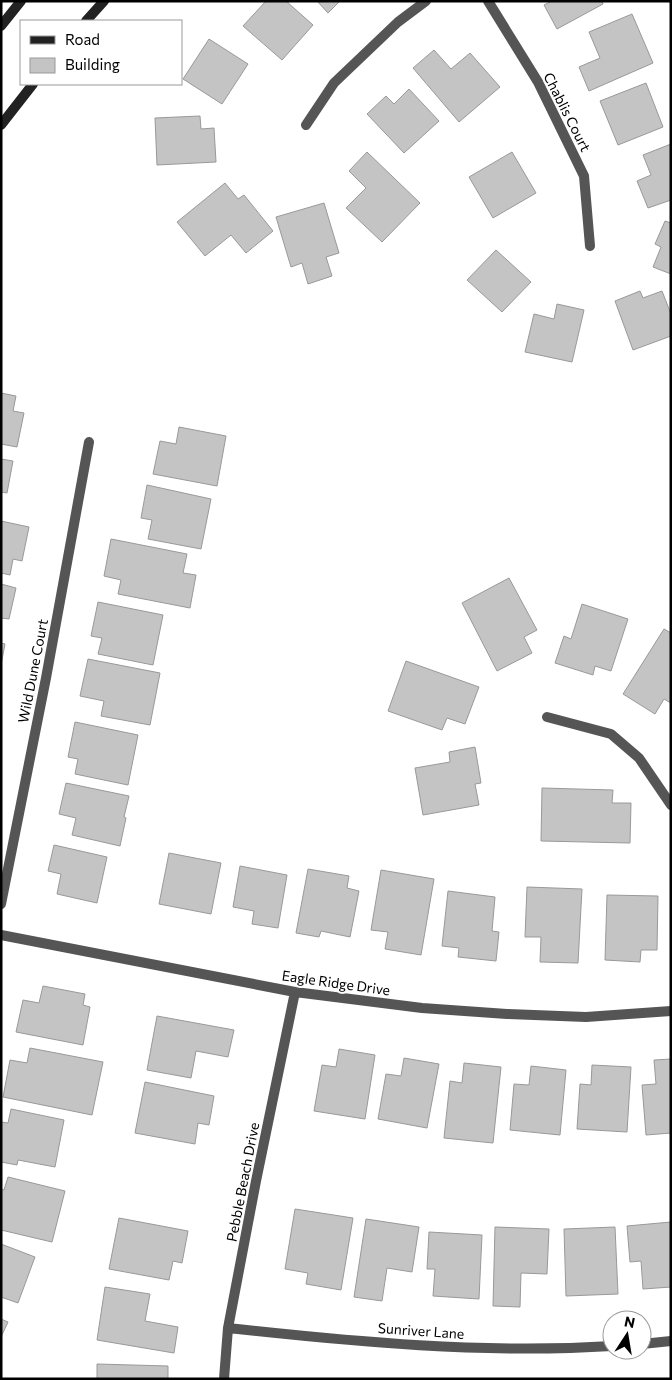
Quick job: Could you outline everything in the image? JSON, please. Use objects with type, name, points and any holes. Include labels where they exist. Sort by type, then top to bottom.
[{"type":"main road","points":[[1,26],[21,1]]},
{"type":"main road","points":[[87,20],[104,1]]},
{"type":"main road","points":[[1,125],[32,85]]},
{"type":"street","points":[[306,125],[334,83],[398,22],[426,1]]},
{"type":"street","name":"Chablis Court","points":[[488,1],[538,82],[584,176],[590,246]]},
{"type":"street","name":"Wild Dune Court","points":[[1,904],[46,678],[88,442]]},
{"type":"street","points":[[547,717],[611,734],[639,758],[671,805]]},
{"type":"street","name":"Eagle Ridge Drive","points":[[1,935],[294,992],[422,1008],[507,1014],[586,1016],[671,1011]]},
{"type":"street","name":"Pebble Beach Drive","points":[[224,1379],[228,1328],[294,992]]},
{"type":"street","name":"Sunriver Lane","points":[[228,1328],[353,1340],[473,1348],[569,1349],[602,1347]]},
{"type":"street","points":[[652,1343],[671,1341]]},
{"type":"building","points":[[266,1],[286,1],[313,25],[282,60],[243,26]]},
{"type":"building","points":[[317,1],[340,1],[328,13]]},
{"type":"building","points":[[552,1],[602,1],[603,4],[557,29],[544,5]]},
{"type":"building","points":[[632,14],[653,63],[589,91],[579,67],[600,58],[589,32]]},
{"type":"building","points":[[209,39],[248,64],[222,104],[183,79]]},
{"type":"building","points":[[434,50],[451,69],[470,53],[500,87],[459,122],[413,68]]},
{"type":"building","points":[[646,83],[663,127],[618,145],[600,101]]},
{"type":"building","points":[[409,89],[439,121],[404,153],[367,114],[386,96],[394,104]]},
{"type":"building","points":[[200,116],[201,129],[214,128],[216,162],[157,165],[155,118]]},
{"type":"building","points":[[671,144],[671,200],[648,208],[637,181],[651,175],[643,155]]},
{"type":"building","points":[[367,152],[420,203],[382,242],[346,208],[366,188],[349,171]]},
{"type":"building","points":[[512,152],[536,193],[493,218],[469,177]]},
{"type":"building","points":[[225,183],[238,199],[244,195],[273,231],[246,253],[231,235],[205,256],[177,222]]},
{"type":"building","points":[[324,203],[339,253],[326,257],[332,276],[308,284],[302,263],[291,267],[276,217]]},
{"type":"building","points":[[665,221],[671,223],[671,274],[653,267],[661,247],[655,244]]},
{"type":"building","points":[[496,250],[531,282],[502,312],[467,280]]},
{"type":"building","points":[[640,291],[643,298],[662,291],[671,314],[671,336],[633,350],[615,301]]},
{"type":"building","points":[[557,304],[584,310],[572,362],[525,352],[534,314],[554,319]]},
{"type":"building","points":[[1,393],[16,396],[13,411],[24,413],[17,447],[1,444]]},
{"type":"building","points":[[179,427],[226,436],[217,486],[153,474],[160,441],[176,444]]},
{"type":"building","points":[[1,459],[13,461],[7,493],[1,492]]},
{"type":"building","points":[[147,485],[211,499],[201,549],[148,539],[152,520],[141,518]]},
{"type":"building","points":[[1,521],[29,527],[22,561],[13,559],[10,575],[1,573]]},
{"type":"building","points":[[111,539],[187,554],[183,573],[196,575],[190,608],[118,594],[121,580],[104,576]]},
{"type":"building","points":[[509,578],[537,630],[524,637],[532,653],[497,671],[462,603]]},
{"type":"building","points":[[1,584],[16,588],[9,619],[1,618]]},
{"type":"building","points":[[98,602],[163,615],[153,665],[98,654],[102,638],[91,636]]},
{"type":"building","points":[[582,604],[628,619],[611,671],[595,666],[593,675],[555,663],[564,636],[571,639]]},
{"type":"building","points":[[664,629],[671,633],[671,703],[664,699],[655,714],[623,694]]},
{"type":"building","points":[[1,643],[5,644],[1,665]]},
{"type":"building","points":[[88,659],[160,673],[150,725],[101,716],[104,701],[80,696]]},
{"type":"building","points":[[406,661],[479,687],[465,724],[447,718],[442,730],[388,711]]},
{"type":"building","points":[[75,722],[138,735],[128,785],[75,774],[78,759],[68,757]]},
{"type":"building","points":[[475,747],[481,783],[475,784],[479,805],[423,815],[415,768],[450,762],[449,752]]},
{"type":"building","points":[[66,783],[129,796],[120,846],[72,835],[76,818],[59,814]]},
{"type":"building","points":[[542,788],[613,790],[612,803],[631,803],[630,843],[541,841]]},
{"type":"building","points":[[54,845],[107,857],[97,903],[57,894],[61,874],[48,871]]},
{"type":"building","points":[[169,853],[221,863],[211,914],[159,904]]},
{"type":"building","points":[[240,866],[287,875],[278,928],[252,924],[254,911],[233,907]]},
{"type":"building","points":[[308,869],[349,876],[347,888],[359,891],[350,937],[321,931],[319,937],[296,933]]},
{"type":"building","points":[[381,870],[434,879],[421,955],[385,949],[388,932],[371,930]]},
{"type":"building","points":[[527,887],[582,889],[578,963],[540,962],[541,937],[525,937]]},
{"type":"building","points":[[448,891],[495,897],[492,931],[499,932],[496,961],[458,957],[459,948],[442,946]]},
{"type":"building","points":[[607,895],[658,896],[657,950],[641,950],[640,962],[605,960]]},
{"type":"building","points":[[43,986],[85,994],[83,1005],[90,1007],[83,1045],[16,1032],[23,1000],[39,1003]]},
{"type":"building","points":[[157,1016],[234,1030],[228,1057],[196,1051],[191,1078],[147,1070]]},
{"type":"building","points":[[30,1048],[103,1062],[92,1115],[3,1097],[10,1060],[27,1063]]},
{"type":"building","points":[[339,1049],[375,1055],[365,1119],[314,1111],[322,1065],[336,1067]]},
{"type":"building","points":[[404,1058],[439,1064],[427,1128],[378,1119],[386,1074],[401,1076]]},
{"type":"building","points":[[671,1059],[671,1133],[646,1135],[642,1085],[656,1084],[654,1060]]},
{"type":"building","points":[[464,1063],[501,1067],[493,1143],[444,1138],[450,1081],[462,1083]]},
{"type":"building","points":[[592,1065],[631,1067],[627,1132],[577,1129],[580,1084],[591,1085]]},
{"type":"building","points":[[531,1066],[566,1070],[560,1135],[510,1130],[514,1084],[529,1085]]},
{"type":"building","points":[[145,1082],[214,1096],[209,1125],[198,1123],[195,1144],[135,1133]]},
{"type":"building","points":[[11,1109],[64,1120],[55,1167],[18,1160],[17,1165],[1,1162],[1,1122],[8,1123]]},
{"type":"building","points":[[8,1177],[65,1191],[52,1242],[1,1230],[1,1189],[4,1190]]},
{"type":"building","points":[[295,1209],[353,1218],[341,1290],[306,1284],[308,1273],[285,1269]]},
{"type":"building","points":[[119,1218],[188,1231],[182,1263],[173,1261],[169,1280],[109,1269]]},
{"type":"building","points":[[366,1219],[419,1227],[412,1272],[387,1268],[382,1301],[354,1297]]},
{"type":"building","points":[[671,1222],[671,1287],[643,1289],[641,1261],[630,1262],[627,1226]]},
{"type":"building","points":[[495,1227],[549,1229],[547,1274],[521,1273],[520,1307],[493,1306]]},
{"type":"building","points":[[615,1227],[618,1294],[566,1296],[564,1229]]},
{"type":"building","points":[[429,1232],[482,1235],[479,1299],[433,1296],[435,1269],[427,1269]]},
{"type":"building","points":[[1,1244],[35,1257],[18,1303],[1,1297]]},
{"type":"building","points":[[105,1287],[150,1294],[145,1321],[178,1327],[174,1353],[97,1340]]},
{"type":"building","points":[[1,1319],[8,1322],[1,1337]]},
{"type":"building","points":[[97,1364],[168,1366],[168,1379],[97,1379]]}]
